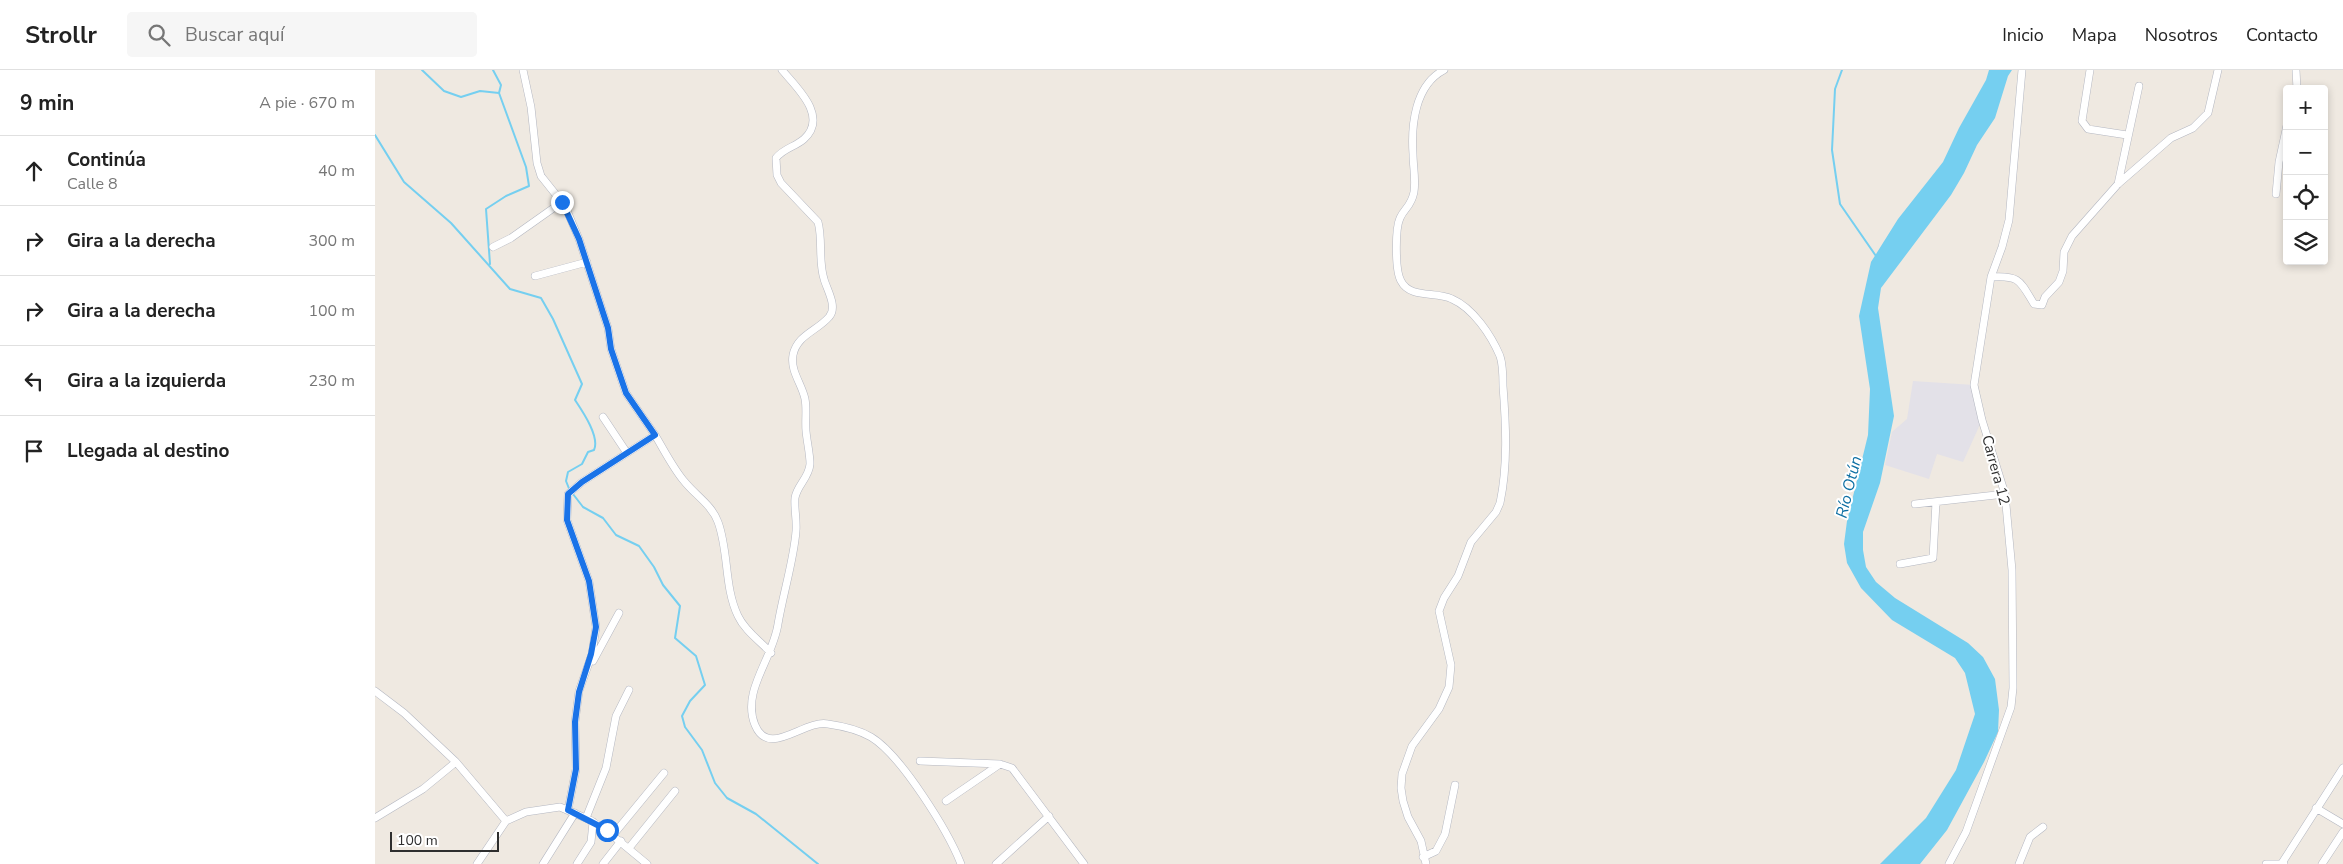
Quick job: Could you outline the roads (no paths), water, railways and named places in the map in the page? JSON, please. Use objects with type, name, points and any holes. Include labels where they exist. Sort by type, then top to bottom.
[{"type":"street","points":[[523,70],[531,107],[537,163],[541,176],[562,202],[579,239],[608,328],[611,349],[626,393],[655,435],[683,481],[709,507],[718,520],[722,535],[730,594],[738,616],[746,629],[771,653]]},
{"type":"street","points":[[782,70],[809,102],[813,115],[811,130],[806,138],[781,152],[776,158],[777,175],[781,183],[818,222],[820,228],[820,266],[832,299],[832,308],[830,316],[799,341],[793,358],[795,374],[805,397],[805,429],[810,465],[807,477],[798,489],[795,498],[796,531],[771,653],[751,696],[755,725],[760,733],[774,741],[811,726],[825,723],[873,738],[902,766],[953,845],[961,864]]},
{"type":"street","points":[[1425,861],[1421,841],[1408,817],[1403,801],[1401,788],[1402,774],[1412,746],[1439,709],[1449,687],[1451,665],[1439,611],[1444,598],[1458,576],[1471,542],[1496,512],[1500,503],[1507,430],[1501,358],[1488,335],[1464,306],[1453,299],[1428,292],[1413,292],[1406,288],[1399,280],[1396,230],[1401,216],[1409,207],[1414,190],[1412,142],[1415,114],[1423,91],[1437,74],[1444,70]]},
{"type":"street","name":"Carrera 12","points":[[1949,864],[1966,832],[2011,707],[2013,688],[2012,570],[2005,494],[1982,420],[1974,385],[1991,277],[2009,220],[2023,70]]},
{"type":"street","points":[[2090,70],[2082,121],[2088,129],[2127,135]]},
{"type":"street","points":[[1991,277],[2008,276],[2019,280],[2034,304],[2042,305],[2045,297],[2059,282],[2063,271],[2064,252],[2072,236],[2118,184],[2171,138],[2193,128],[2208,113],[2218,70]]},
{"type":"street","points":[[2296,70],[2297,85]]},
{"type":"street","points":[[2118,184],[2139,86]]},
{"type":"street","points":[[2276,194],[2280,152],[2286,130]]},
{"type":"street","points":[[493,247],[511,238],[562,202]]},
{"type":"street","points":[[535,276],[587,262]]},
{"type":"street","points":[[603,417],[627,453]]},
{"type":"street","points":[[543,864],[571,812],[576,769],[575,722],[579,692],[591,654],[596,627],[589,581],[567,520],[569,492],[655,435]]},
{"type":"street","points":[[1915,504],[2005,494]]},
{"type":"street","points":[[1901,564],[1931,560],[1933,558],[1936,502]]},
{"type":"street","points":[[585,674],[619,613]]},
{"type":"street","points":[[577,864],[591,842],[590,820],[606,768],[616,716],[629,690]]},
{"type":"street","points":[[375,691],[404,713],[456,762],[506,821]]},
{"type":"street","points":[[920,761],[1000,764],[1012,768],[1084,864]]},
{"type":"street","points":[[375,818],[423,789],[456,762]]},
{"type":"street","points":[[946,801],[1000,764]]},
{"type":"street","points":[[2265,864],[2283,864],[2316,808],[2343,768]]},
{"type":"street","points":[[613,835],[664,773]]},
{"type":"street","points":[[1425,861],[1435,851],[1445,834],[1455,785]]},
{"type":"street","points":[[629,848],[675,791]]},
{"type":"street","points":[[477,864],[506,821],[515,815],[561,807],[590,820],[613,835],[647,864]]},
{"type":"street","points":[[2316,808],[2343,824]]},
{"type":"street","points":[[996,864],[1049,816]]},
{"type":"street","points":[[2019,864],[2030,838],[2043,827]]},
{"type":"street","points":[[2322,864],[2343,832]]},
{"type":"street","points":[[603,864],[621,842]]},
{"type":"water","name":"Río Otún","points":[[1989,70],[2012,70],[2008,76],[1995,118],[1977,145],[1951,195],[1881,288],[1878,308],[1894,416],[1880,483],[1863,532],[1863,550],[1866,567],[1876,582],[1895,598],[1968,643],[1983,657],[1995,679],[1999,710],[1998,732],[1947,830],[1920,864],[1880,864],[1926,818],[1956,770],[1975,714],[1965,673],[1955,658],[1892,620],[1861,588],[1847,563],[1844,544],[1847,521],[1868,435],[1870,389],[1859,316],[1871,262],[1898,219],[1943,162],[1959,128],[1986,80]]},
{"type":"waterway","points":[[422,70],[444,91],[461,97],[480,91],[499,93],[526,167],[529,186],[506,196],[486,209],[490,264]]},
{"type":"waterway","points":[[493,70],[501,85],[499,93]]},
{"type":"waterway","points":[[1842,70],[1835,89],[1832,150],[1840,204],[1876,256]]},
{"type":"waterway","points":[[375,135],[404,182],[451,223],[510,289],[541,298],[553,319],[582,384],[575,400],[590,425],[595,438],[594,450],[588,452],[582,464],[568,472],[566,481],[570,491]]},
{"type":"waterway","points":[[573,494],[583,507],[603,518],[616,535],[639,546],[654,567],[663,585],[680,606],[675,638],[696,656],[705,685],[690,701],[682,716],[685,727],[702,750],[715,783],[727,798],[756,814],[818,864]]}]
